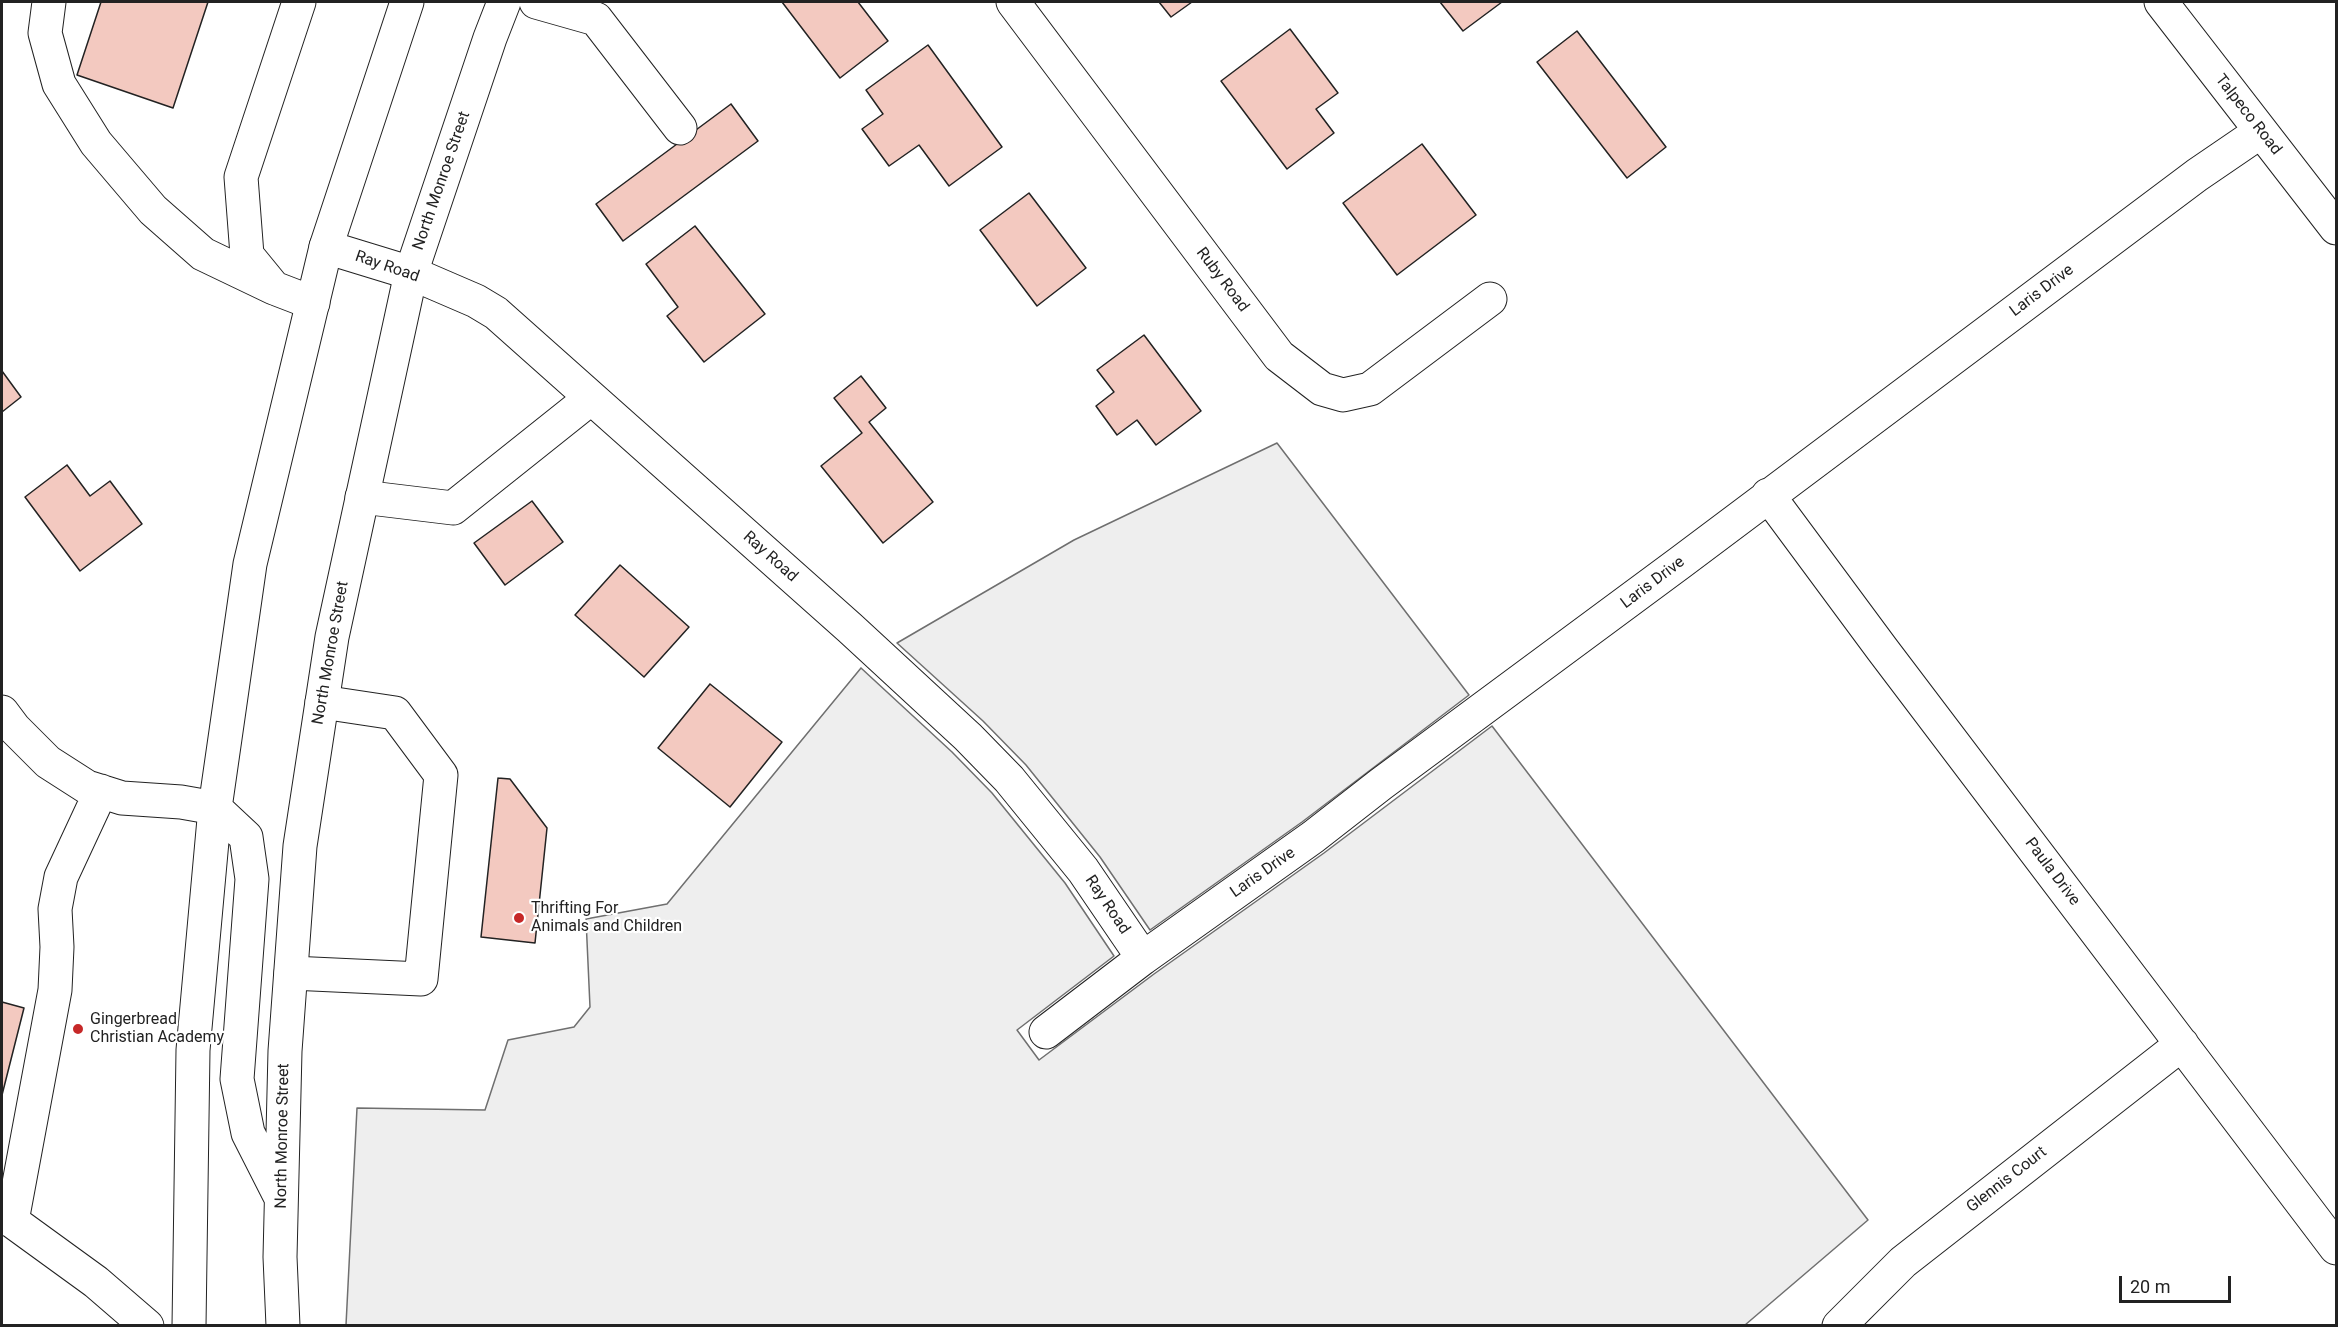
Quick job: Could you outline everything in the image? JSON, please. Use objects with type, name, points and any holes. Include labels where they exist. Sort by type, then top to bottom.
[{"type":"main road","points":[[49,2],[45,33],[59,84],[96,143],[153,210],[203,254],[273,288],[313,303]]},
{"type":"main road","points":[[273,288],[246,255],[241,177],[299,2]]},
{"type":"main road","points":[[189,1326],[193,1050],[215,808],[250,564],[326,247],[407,2]]},
{"type":"main road","name":"North Monroe Street","points":[[283,1326],[280,1257],[285,1051],[300,846],[332,637],[411,273],[504,2]]},
{"type":"main road","points":[[536,2],[602,10],[680,128]]},
{"type":"main road","name":"Ruby Road","points":[[1013,2],[1279,356],[1322,389],[1342,395],[1370,389],[1490,299]]},
{"type":"main road","name":"Talpeco Road","points":[[2161,2],[2337,228]]},
{"type":"main road","name":"Laris Drive","points":[[1046,1032],[1143,958],[1313,837],[2197,175],[2260,132]]},
{"type":"main road","name":"Ray Road","points":[[326,247],[411,273],[476,301],[496,313],[968,736],[1009,779],[1083,870],[1143,958]]},
{"type":"main road","points":[[362,496],[453,508],[591,398]]},
{"type":"main road","name":"Paula Drive","points":[[1768,495],[2337,1248]]},
{"type":"main road","points":[[291,973],[421,979],[441,775],[395,713],[322,702]]},
{"type":"main road","points":[[2,712],[14,728],[48,762],[87,787],[122,798],[181,802],[215,808],[246,837],[252,879],[237,1079],[248,1133],[282,1201]]},
{"type":"main road","points":[[100,791],[61,877],[55,909],[57,947],[55,990],[7,1219],[96,1282],[147,1326]]},
{"type":"main road","name":"Glennis Court","points":[[1839,1326],[1903,1262],[2182,1044]]},
{"type":"shaded area","points":[[1277,443],[1469,695],[1302,822],[1150,930],[1100,857],[1026,765],[983,721],[897,643],[1074,540]]},
{"type":"shaded area","points":[[861,668],[952,752],[992,793],[1065,883],[1114,956],[1017,1030],[1039,1060],[1154,974],[1324,853],[1492,726],[1868,1220],[1745,1325],[346,1325],[357,1108],[485,1110],[508,1040],[574,1027],[590,1007],[586,919],[667,904]]},
{"type":"building","points":[[101,2],[208,2],[173,108],[77,75]]},
{"type":"building","points":[[782,2],[858,2],[888,41],[840,78]]},
{"type":"building","points":[[1159,2],[1192,2],[1171,17]]},
{"type":"building","points":[[1440,2],[1502,2],[1463,31]]},
{"type":"building","points":[[1290,29],[1338,93],[1316,109],[1334,133],[1287,169],[1221,81]]},
{"type":"building","points":[[1577,31],[1666,147],[1627,178],[1537,62]]},
{"type":"building","points":[[928,45],[1002,147],[949,186],[919,145],[889,166],[862,129],[883,114],[866,90]]},
{"type":"building","points":[[731,104],[758,141],[623,241],[596,204]]},
{"type":"building","points":[[1422,144],[1476,215],[1397,275],[1343,203]]},
{"type":"building","points":[[1029,193],[1086,268],[1037,306],[980,230]]},
{"type":"building","points":[[695,226],[765,314],[704,362],[667,316],[678,307],[646,264]]},
{"type":"building","points":[[1144,335],[1201,411],[1156,445],[1137,420],[1117,435],[1096,406],[1114,392],[1097,370]]},
{"type":"building","points":[[2,371],[21,397],[2,412]]},
{"type":"building","points":[[861,376],[886,408],[869,422],[933,502],[883,543],[821,466],[862,433],[834,398]]},
{"type":"building","points":[[67,465],[90,496],[110,481],[142,524],[80,571],[25,497]]},
{"type":"building","points":[[532,501],[563,542],[505,585],[474,543]]},
{"type":"building","points":[[620,565],[689,627],[644,677],[575,615]]},
{"type":"building","points":[[710,684],[782,742],[730,807],[658,748]]},
{"type":"building","points":[[498,778],[510,779],[547,828],[535,943],[481,937]]},
{"type":"building","points":[[2,1002],[24,1008],[2,1095]]},
{"type":"place","name":"Thrifting For Animals and Children","points":[[519,918]]},
{"type":"place","name":"Gingerbread Christian Academy","points":[[78,1029]]}]
